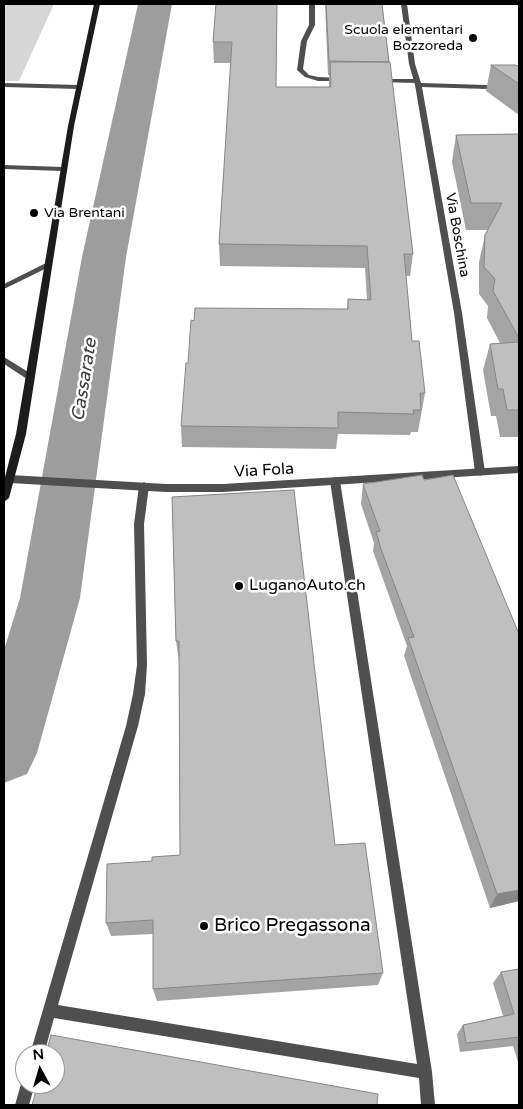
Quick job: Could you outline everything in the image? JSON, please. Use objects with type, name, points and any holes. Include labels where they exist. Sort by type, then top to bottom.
[{"type":"main road","points":[[4,498],[7,479],[21,434],[47,266],[96,4]]},
{"type":"street","points":[[312,4],[312,25],[304,41],[300,70],[306,76],[318,79],[348,80]]},
{"type":"street","name":"Via Boschina","points":[[404,4],[458,313],[480,472]]},
{"type":"street","points":[[367,80],[519,88]]},
{"type":"street","points":[[4,85],[79,87]]},
{"type":"street","points":[[4,167],[64,169]]},
{"type":"street","points":[[4,287],[47,266]]},
{"type":"street","points":[[4,360],[30,377]]},
{"type":"street","name":"Via Fola","points":[[7,479],[223,488],[519,469]]},
{"type":"street","points":[[335,481],[425,1072],[428,1105]]},
{"type":"street","points":[[40,1044],[132,726],[139,694],[142,665],[138,524],[144,486]]},
{"type":"street","points":[[49,1010],[425,1072]]},
{"type":"street","points":[[423,1105],[425,1072]]},
{"type":"shaded area","points":[[4,4],[54,4],[19,81],[4,81]]},
{"type":"building","points":[[216,4],[277,4],[276,87],[331,87],[330,62],[390,62],[413,254],[404,254],[412,341],[419,341],[425,393],[420,393],[421,410],[413,410],[414,414],[338,412],[338,428],[181,426],[191,320],[194,321],[195,308],[348,309],[348,299],[371,300],[367,246],[219,244],[232,42],[213,42]]},
{"type":"building","points":[[326,4],[382,4],[389,62],[329,61]]},
{"type":"building","points":[[491,65],[519,66],[519,84]]},
{"type":"building","points":[[519,134],[519,338],[493,291],[495,279],[484,267],[485,235],[502,203],[471,203],[456,135]]},
{"type":"building","points":[[519,342],[519,410],[507,410],[503,389],[498,389],[490,344]]},
{"type":"building","points":[[422,475],[424,480],[453,475],[519,634],[519,890],[497,894],[408,638],[414,637],[381,549],[376,532],[380,531],[363,484]]},
{"type":"building","points":[[294,490],[335,845],[365,843],[383,973],[153,989],[153,920],[106,923],[107,864],[152,861],[152,857],[180,855],[179,641],[176,641],[172,497]]},
{"type":"building","points":[[519,969],[519,1037],[466,1043],[463,1025],[514,1014],[501,972]]},
{"type":"building","points":[[51,1035],[378,1094],[377,1105],[32,1105],[35,1094],[65,1094],[65,1044],[49,1044]]},
{"type":"waterway","name":"Cassarate","points":[[4,753],[50,598],[104,257],[155,4]]},
{"type":"place","name":"Scuola elementari Bozzoreda","points":[[473,38]]},
{"type":"place","name":"Via Brentani","points":[[34,213]]},
{"type":"place","name":"LuganoAuto.ch","points":[[239,586]]},
{"type":"place","name":"Brico Pregassona","points":[[204,926]]}]
